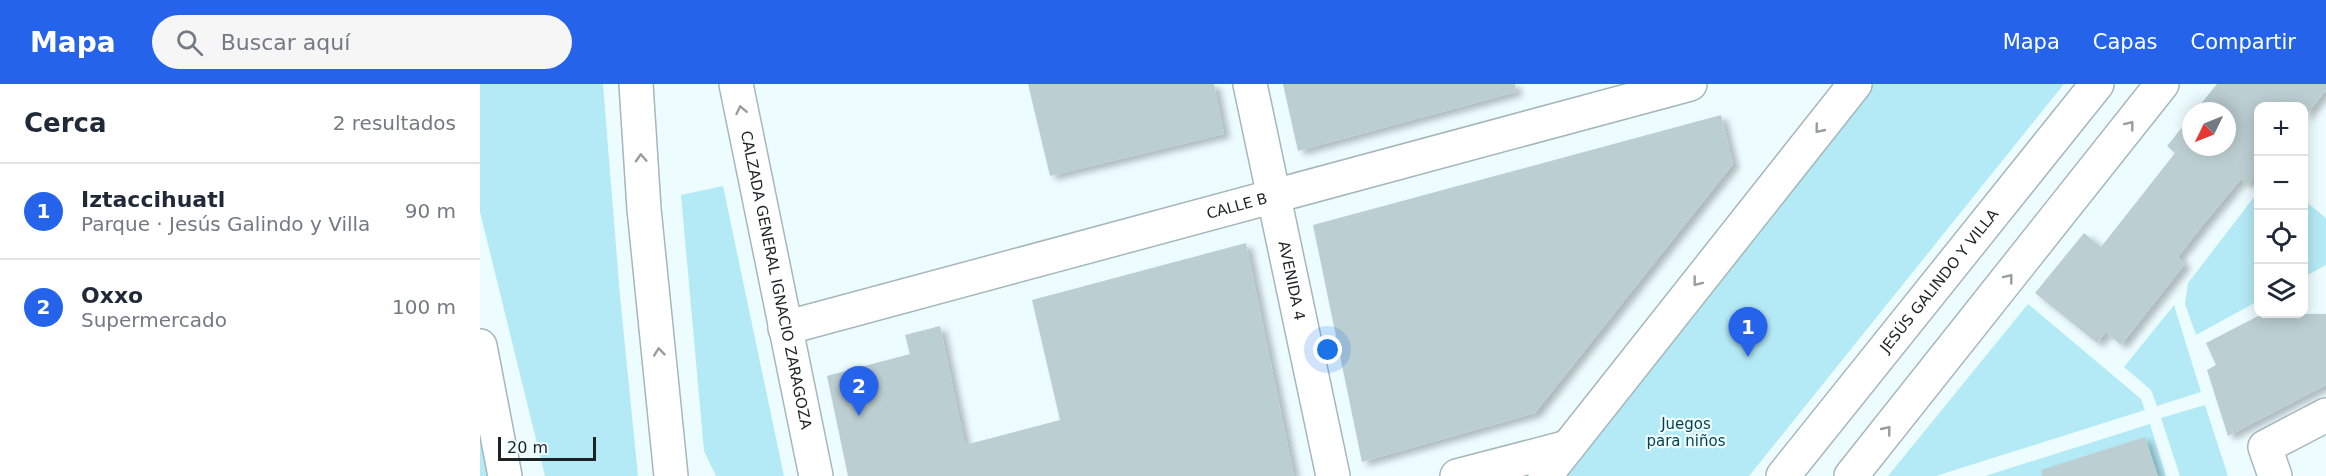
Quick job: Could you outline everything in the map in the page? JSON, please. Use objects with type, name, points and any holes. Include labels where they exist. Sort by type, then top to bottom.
[{"type":"street","points":[[636,84],[644,209],[671,476]]},
{"type":"street","name":"CALZADA GENERAL IGNACIO ZARAGOZA","points":[[736,84],[816,476]]},
{"type":"street","name":"AVENIDA 4","points":[[1250,84],[1333,476]]},
{"type":"street","name":"CALLE B","points":[[786,328],[1690,84]]},
{"type":"street","points":[[1545,476],[1856,84]]},
{"type":"street","name":"JESÚS GALINDO Y VILLA","points":[[1783,476],[2097,84]]},
{"type":"street","points":[[1851,476],[2162,84]]},
{"type":"street","points":[[480,346],[503,471]]},
{"type":"street","points":[[664,411],[691,476]]},
{"type":"street","points":[[2275,476],[2265,447],[2326,416]]},
{"type":"street","points":[[1456,476],[1568,447]]},
{"type":"green space","points":[[480,84],[603,84],[620,296],[638,476],[545,476],[480,212]]},
{"type":"green space","name":"Juegos para niños","points":[[1864,84],[2064,84],[1749,476],[1557,476]]},
{"type":"green space","points":[[723,186],[784,476],[716,476],[704,451],[681,195]]},
{"type":"green space","points":[[2254,197],[2254,303],[2196,335],[2185,304],[2188,283]]},
{"type":"green space","points":[[2308,203],[2326,218],[2326,265],[2308,275]]},
{"type":"green space","points":[[2028,304],[2141,399],[2145,410],[1936,476],[1888,476]]},
{"type":"green space","points":[[2174,305],[2201,392],[2157,406],[2151,390],[2124,367]]},
{"type":"green space","points":[[2205,405],[2228,476],[2180,476],[2161,418]]},
{"type":"green space","points":[[2150,424],[2166,476],[1985,476]]},
{"type":"green space","points":[[480,431],[490,476],[480,476]]},
{"type":"building","points":[[1028,84],[1214,84],[1224,134],[1050,176]]},
{"type":"building","points":[[1283,84],[1515,84],[1516,92],[1298,151]]},
{"type":"building","points":[[2217,84],[2326,84],[2326,90],[2308,113],[2308,102],[2254,102],[2254,178],[2248,185],[2241,179],[2202,226],[2178,257],[2185,264],[2121,345],[2106,332],[2097,343],[2035,293],[2084,233],[2101,247],[2175,153],[2167,146],[2182,127],[2182,156],[2236,156],[2236,102],[2202,102]]},
{"type":"building","points":[[1721,115],[1733,164],[1535,413],[1362,462],[1313,225]]},
{"type":"building","points":[[1246,243],[1294,476],[848,476],[827,376],[910,354],[905,335],[940,326],[965,445],[1060,420],[1032,300]]},
{"type":"building","points":[[2308,314],[2326,314],[2326,385],[2228,436],[2207,370],[2216,365],[2206,343],[2254,318],[2308,318]]},
{"type":"building","points":[[2145,437],[2158,476],[2042,476],[2041,470]]},
{"type":"place","name":"Iztaccihuatl","points":[[1748,357]]},
{"type":"place","name":"Oxxo","points":[[859,416]]}]
